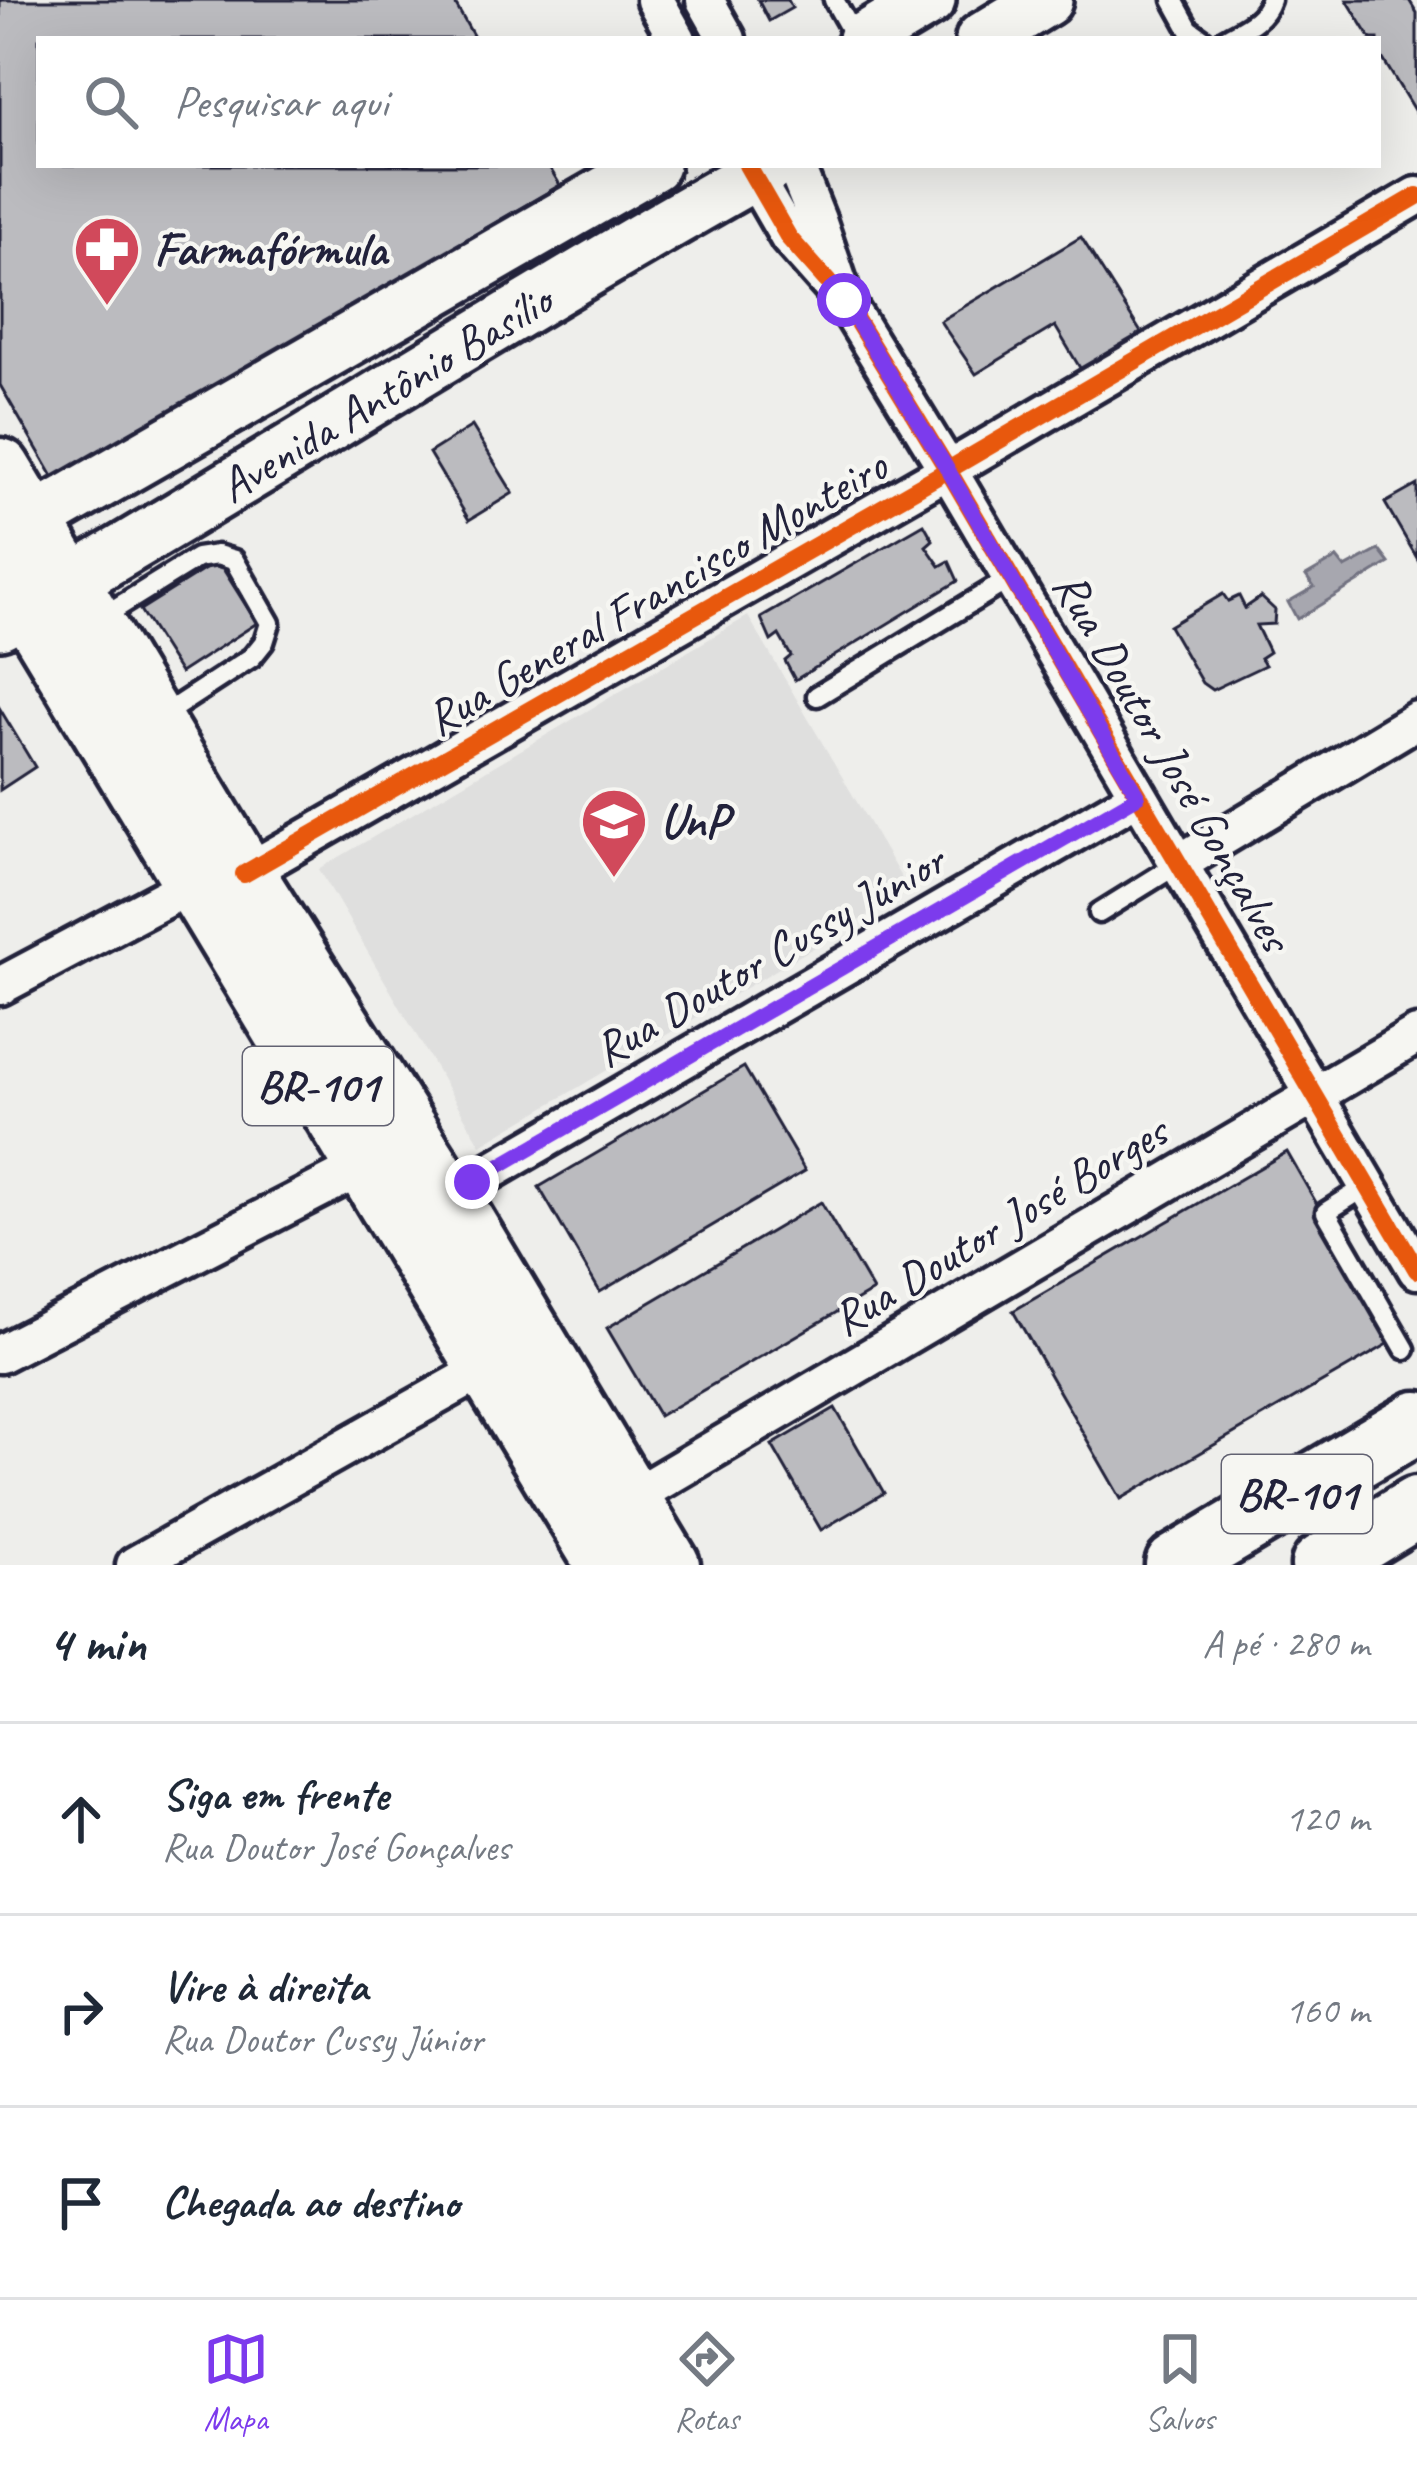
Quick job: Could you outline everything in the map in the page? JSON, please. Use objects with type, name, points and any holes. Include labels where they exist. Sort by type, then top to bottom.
[{"type":"highway","name":"BR-101","points":[[0,469],[31,580],[220,878],[448,1196],[669,1565]]},
{"type":"highway","name":"BR-101","points":[[31,580],[153,722],[220,878],[366,1165],[488,1367],[590,1559]]},
{"type":"highway","name":"BR-101","points":[[1176,1565],[1417,1422]]},
{"type":"highway","name":"BR-101","points":[[1322,1565],[1417,1507]]},
{"type":"main road","points":[[865,36],[928,0]]},
{"type":"main road","points":[[987,36],[1046,0]]},
{"type":"main road","name":"Avenida Antônio Basílio","points":[[31,580],[527,238],[647,168]]},
{"type":"main road","name":"Avenida Antônio Basílio","points":[[31,580],[458,346],[766,168]]},
{"type":"main road","points":[[458,346],[527,238]]},
{"type":"street","points":[[655,0],[675,36]]},
{"type":"street","points":[[705,0],[725,36]]},
{"type":"street","name":"Rua Doutor José Gonçalves","points":[[766,168],[789,238],[844,300],[948,470],[1417,1270]]},
{"type":"street","name":"Rua General Francisco Monteiro","points":[[0,986],[220,878],[948,470],[1417,196]]},
{"type":"street","points":[[1178,864],[1417,720]]},
{"type":"street","name":"Rua Doutor Cussy Júnior","points":[[448,1196],[1138,796]]},
{"type":"street","name":"Rua Doutor José Borges","points":[[631,1498],[954,1320],[1417,1035]]},
{"type":"street","points":[[0,1354],[366,1165]]},
{"type":"street","points":[[135,1565],[488,1367]]},
{"type":"lane","points":[[834,0],[858,36]]},
{"type":"lane","points":[[1173,0],[1189,29],[1199,36]]},
{"type":"lane","points":[[1230,36],[1257,21],[1270,0]]},
{"type":"lane","points":[[31,580],[218,555],[234,560],[270,623],[264,642],[252,657],[153,722]]},
{"type":"lane","points":[[817,696],[1011,578]]},
{"type":"lane","points":[[1100,913],[1178,864]]},
{"type":"lane","points":[[1367,1186],[1326,1212],[1405,1349]]},
{"type":"lane","points":[[1359,1565],[1417,1529]]},
{"type":"shaded area","points":[[1379,550],[1389,563],[1297,619],[1288,602],[1314,587],[1306,576],[1337,558],[1345,568]]},
{"type":"shaded area","name":"UnP","points":[[748,616],[909,891],[481,1145],[319,869]]},
{"type":"building","points":[[0,0],[453,0],[473,36],[36,36],[36,168],[550,168],[560,185],[55,480],[0,385]]},
{"type":"building","points":[[758,0],[788,0],[792,8],[769,21]]},
{"type":"building","points":[[1347,0],[1409,0],[1417,13],[1417,115],[1381,56],[1381,36],[1369,36]]},
{"type":"building","points":[[1081,237],[1142,334],[1083,373],[1055,326],[976,374],[940,321]]},
{"type":"building","points":[[472,426],[513,493],[469,520],[429,453]]},
{"type":"building","points":[[1417,485],[1417,558],[1385,503]]},
{"type":"building","points":[[924,524],[933,540],[926,546],[940,566],[949,561],[958,581],[795,680],[785,661],[791,656],[779,635],[771,641],[761,618]]},
{"type":"building","points":[[218,561],[257,623],[180,673],[140,610]]},
{"type":"building","points":[[1223,594],[1228,601],[1239,596],[1245,608],[1261,597],[1275,610],[1274,624],[1256,625],[1269,652],[1260,658],[1265,665],[1212,690],[1202,683],[1169,626]]},
{"type":"building","points":[[0,709],[35,767],[0,790]]},
{"type":"building","points":[[744,1067],[805,1171],[600,1292],[539,1187]]},
{"type":"building","points":[[1287,1152],[1395,1340],[1121,1499],[1013,1311]]},
{"type":"building","points":[[821,1202],[873,1291],[659,1416],[607,1328]]},
{"type":"building","points":[[835,1408],[884,1493],[821,1530],[772,1445]]},
{"type":"cycle path","points":[[749,168],[789,238],[844,300],[948,470],[1417,1270]]},
{"type":"cycle path","points":[[244,874],[1417,196]]},
{"type":"place","name":"Farmafórmula","points":[[107,308]]},
{"type":"place","name":"UnP","points":[[614,880]]},
{"type":"route","points":[[472,1182],[1138,796],[844,300]]}]
